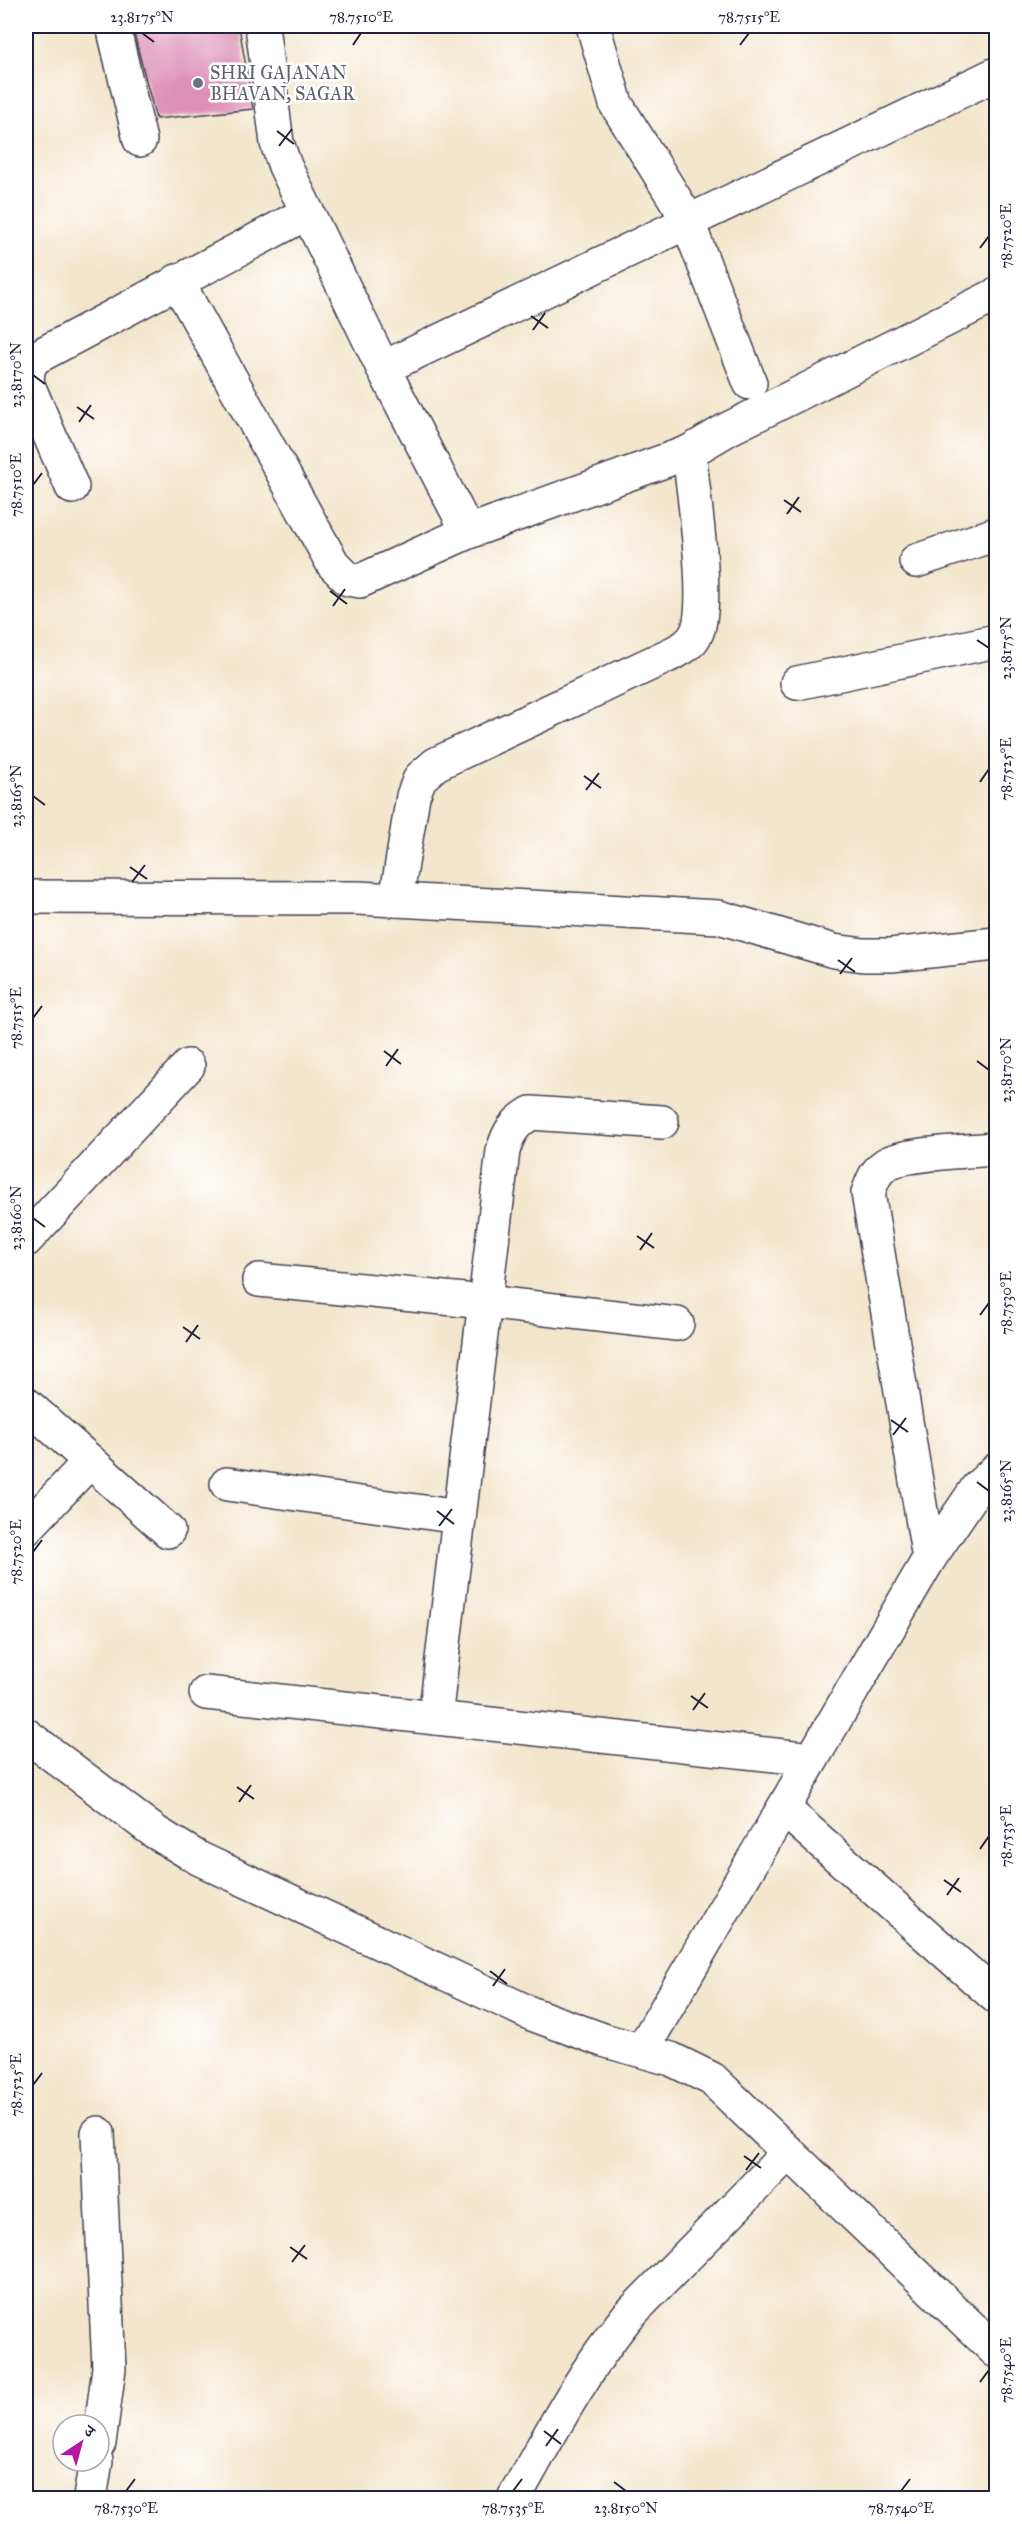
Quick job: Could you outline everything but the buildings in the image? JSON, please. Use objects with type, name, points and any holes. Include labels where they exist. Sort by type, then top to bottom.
[{"type":"street","points":[[113,26],[140,140]]},
{"type":"street","points":[[262,26],[277,143],[285,166],[383,368],[468,532]]},
{"type":"street","points":[[593,26],[616,104],[685,215],[686,223],[750,383]]},
{"type":"street","points":[[383,368],[996,74]]},
{"type":"street","points":[[72,487],[27,383],[28,370],[33,359],[42,352],[307,213]]},
{"type":"street","points":[[177,281],[333,564],[348,579],[360,580],[468,532],[689,453],[742,423],[894,345],[996,296]]},
{"type":"street","points":[[396,900],[412,796],[420,778],[436,764],[686,646],[697,632],[703,597],[689,453]]},
{"type":"street","points":[[916,561],[996,534]]},
{"type":"street","points":[[797,683],[996,641]]},
{"type":"street","points":[[26,897],[396,900],[719,917],[834,951],[864,955],[891,955],[996,944]]},
{"type":"street","points":[[26,1240],[188,1066]]},
{"type":"street","points":[[435,1718],[503,1151],[508,1135],[516,1122],[531,1113],[662,1122]]},
{"type":"street","points":[[929,1559],[868,1193],[874,1176],[885,1164],[902,1158],[996,1149]]},
{"type":"street","points":[[259,1280],[677,1324]]},
{"type":"street","points":[[26,1404],[168,1531]]},
{"type":"street","points":[[26,1529],[90,1461]]},
{"type":"street","points":[[642,2050],[929,1559],[977,1488],[996,1470]]},
{"type":"street","points":[[227,1484],[459,1516]]},
{"type":"street","points":[[206,1693],[812,1760]]},
{"type":"street","points":[[26,1735],[176,1846],[555,2023],[603,2040],[671,2059],[712,2079],[996,2351]]},
{"type":"street","points":[[784,1809],[996,1996]]},
{"type":"street","points":[[98,2133],[109,2368],[103,2413]]},
{"type":"street","points":[[514,2499],[605,2344],[627,2317],[789,2152]]},
{"type":"street","points":[[90,2499],[94,2473]]},
{"type":"place","name":"SHRI GAJANAN BHAVAN, SAGAR","points":[[198,83]]}]
